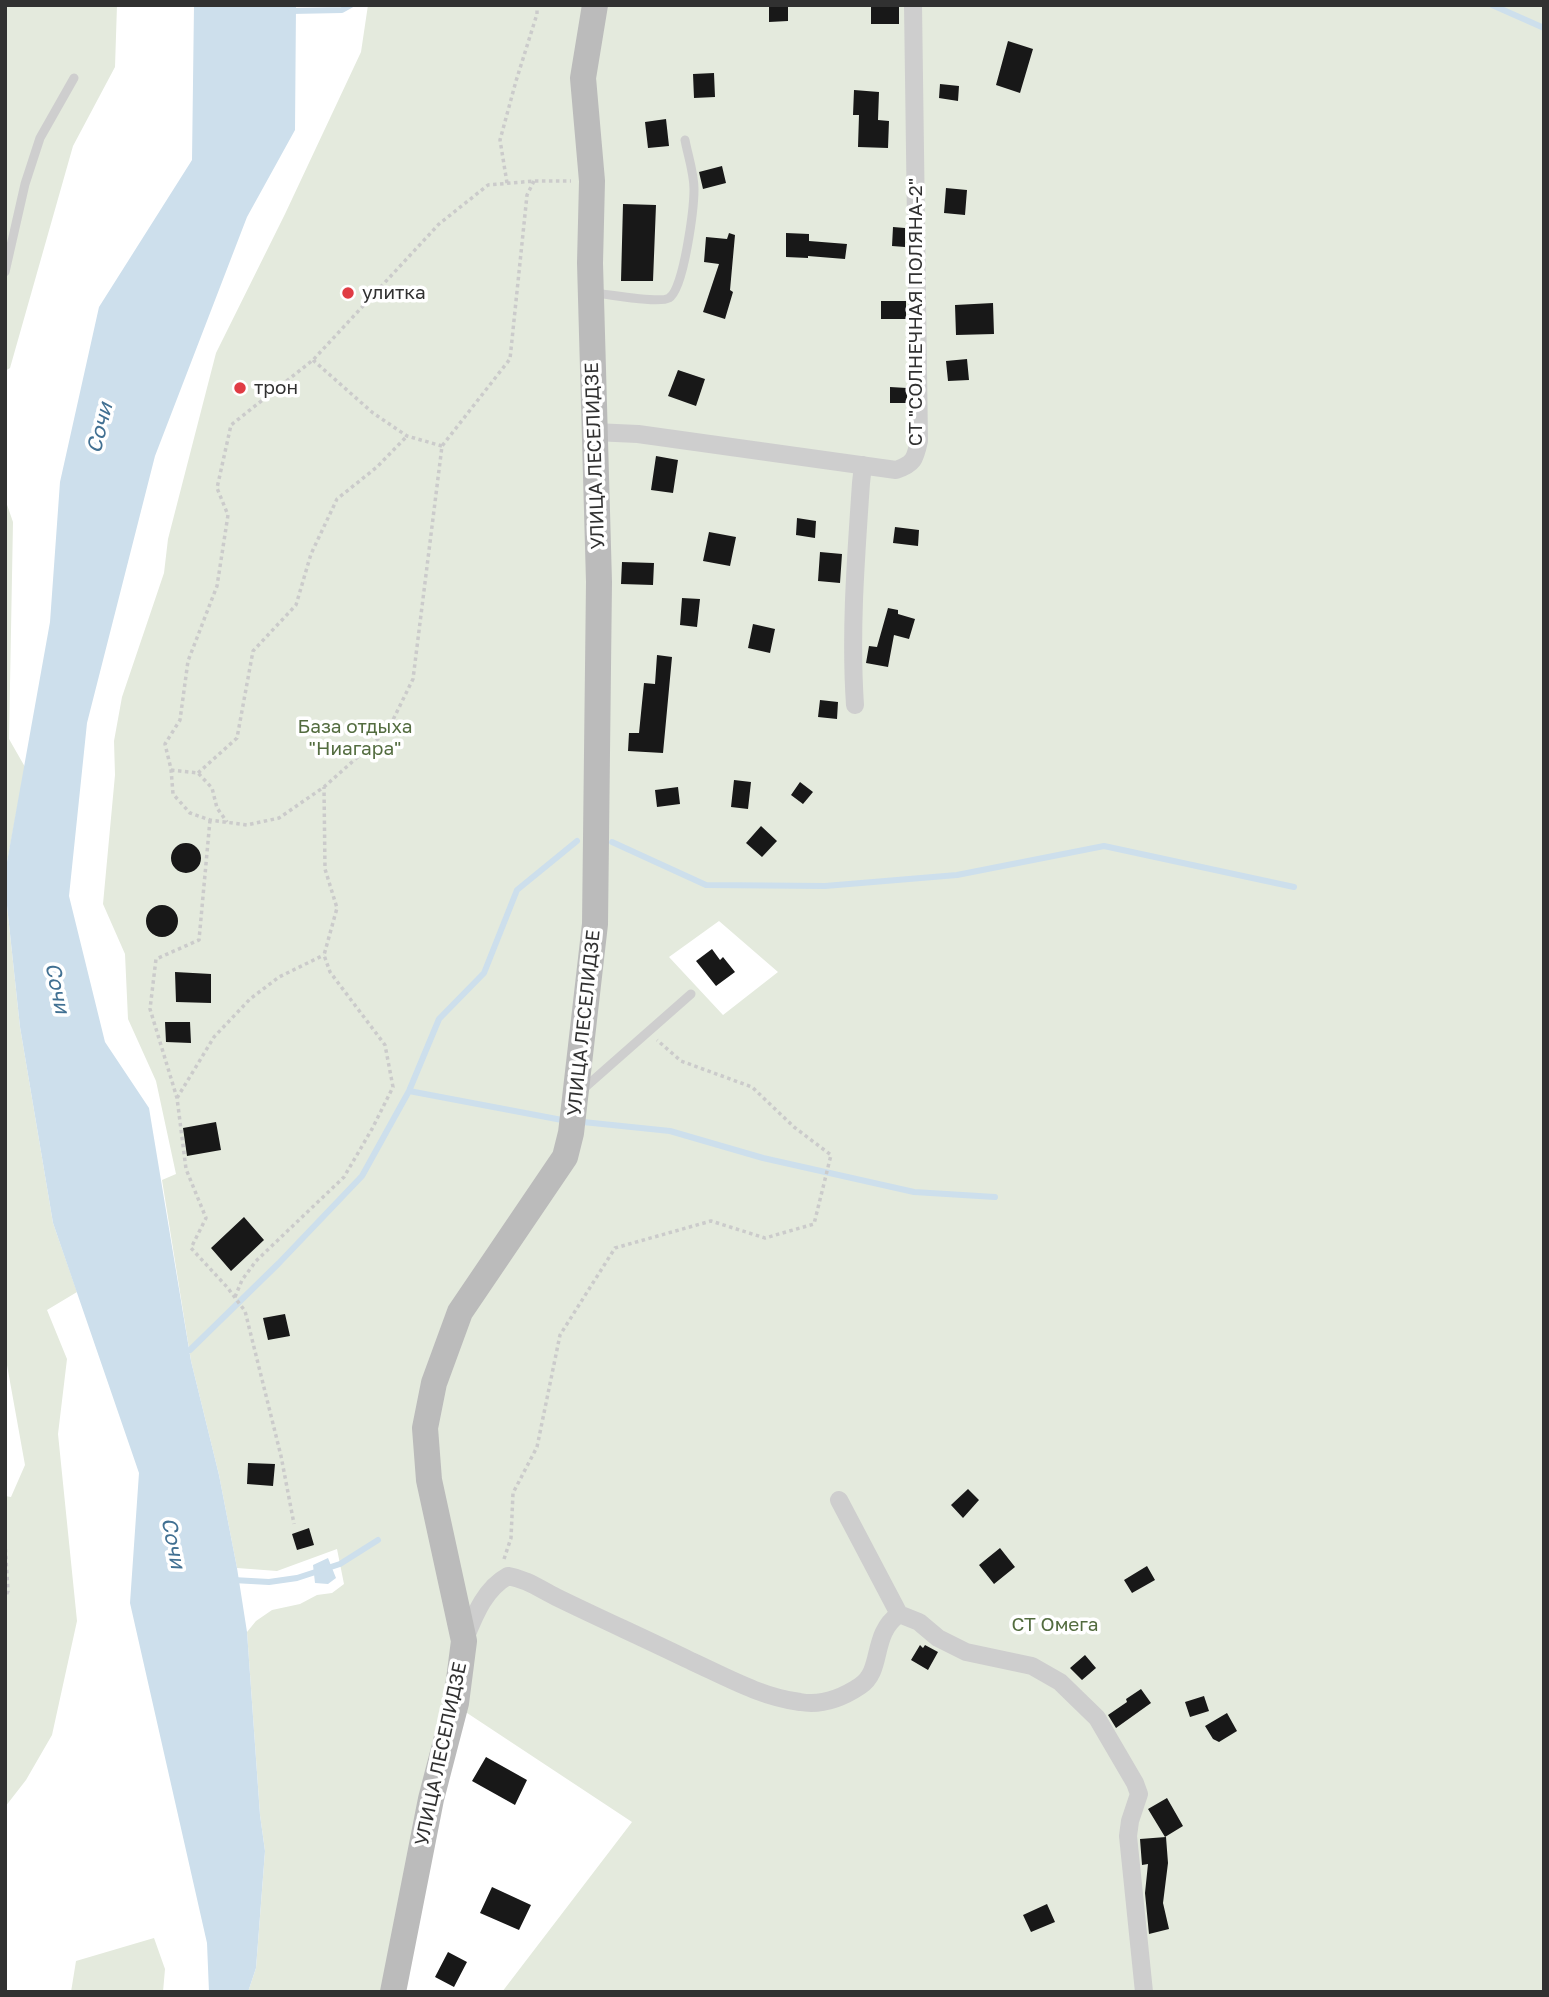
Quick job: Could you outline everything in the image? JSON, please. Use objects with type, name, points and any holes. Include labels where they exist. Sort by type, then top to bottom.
[{"type":"street","name":"УЛИЦА ЛЕСЕЛИДЗЕ","points":[[393,1992],[431,1798],[456,1703],[464,1641],[429,1480],[425,1428],[434,1383],[460,1312],[565,1157],[576,1096],[596,925],[599,582],[590,292],[592,181],[583,78],[595,5]]},
{"type":"street","name":"СТ \"СОЛНЕЧНАЯ ПОЛЯНА-2\"","points":[[594,432],[638,434],[896,470],[908,466],[915,457],[919,441],[913,5]]},
{"type":"street","points":[[855,705],[852,658],[853,600],[863,465]]},
{"type":"street","points":[[839,1500],[899,1614],[919,1622],[938,1638],[966,1653],[1032,1666],[1059,1682],[1097,1718],[1139,1794],[1128,1836],[1144,1992]]},
{"type":"street","points":[[464,1641],[474,1615],[497,1582],[508,1576],[520,1578],[755,1691],[801,1703],[830,1702],[862,1685],[871,1675],[881,1637],[888,1622],[899,1614]]},
{"type":"lane","points":[[5,272],[24,184],[40,138],[74,78]]},
{"type":"lane","points":[[590,292],[657,300],[670,298],[676,292],[684,266],[695,188],[685,141]]},
{"type":"lane","points":[[576,1096],[691,994]]},
{"type":"path","points":[[507,183],[500,140],[537,15],[537,5]]},
{"type":"path","points":[[534,181],[527,195],[510,359],[442,446],[413,679],[388,730],[324,787],[279,818],[247,825],[190,814],[173,794],[165,744],[180,720],[188,661],[216,586],[228,515],[217,488],[231,425],[313,360],[439,224],[488,185],[534,181],[592,181]]},
{"type":"path","points":[[313,360],[373,412],[407,436],[442,446]]},
{"type":"path","points":[[198,773],[237,738],[253,651],[296,605],[311,554],[337,499],[377,467],[407,436]]},
{"type":"path","points":[[171,769],[198,773],[212,788],[217,808],[227,822]]},
{"type":"path","points":[[235,1297],[242,1280],[256,1261],[344,1177],[393,1087],[384,1045],[330,972],[324,955],[337,908],[325,869],[324,787]]},
{"type":"path","points":[[211,820],[199,940],[156,960],[149,1009],[177,1098],[186,1169],[206,1218],[191,1248],[245,1311],[281,1456],[294,1524]]},
{"type":"path","points":[[177,1098],[214,1037],[250,999],[279,977],[324,955]]},
{"type":"path","points":[[497,1582],[511,1538],[513,1493],[537,1447],[560,1335],[615,1248],[711,1221],[765,1238],[814,1224],[831,1155],[794,1127],[752,1087],[681,1061],[648,1032]]},
{"type":"path","points":[[5,1542],[8,1591],[5,1598]]},
{"type":"green space","points":[[5,5],[117,5],[115,67],[73,146],[10,368],[5,371]]},
{"type":"green space","points":[[368,5],[1544,5],[1544,1992],[502,1992],[632,1822],[461,1709],[398,1992],[248,1992],[256,1968],[265,1851],[247,1632],[256,1621],[272,1610],[300,1604],[317,1595],[332,1593],[344,1584],[337,1549],[277,1571],[237,1568],[219,1475],[191,1361],[162,1180],[176,1174],[156,1081],[128,1019],[125,954],[103,904],[115,775],[114,741],[122,697],[164,573],[168,539],[216,353],[361,52]],"holes":[[[719,921],[778,972],[723,1015],[669,957]]]},
{"type":"green space","points":[[5,499],[13,522],[9,739],[25,767],[5,873]]},
{"type":"green space","points":[[5,887],[20,1027],[53,1223],[77,1292],[47,1310],[67,1359],[58,1434],[77,1621],[52,1735],[26,1780],[5,1807],[5,1496],[11,1497],[25,1465],[5,1354]]},
{"type":"green space","points":[[154,1938],[165,1969],[163,1992],[71,1992],[76,1961]]},
{"type":"water","name":"Сочи","points":[[194,5],[296,5],[295,130],[247,217],[155,456],[87,723],[69,896],[105,1042],[149,1108],[191,1361],[219,1475],[237,1568],[247,1632],[265,1851],[256,1968],[248,1992],[209,1992],[207,1943],[130,1603],[139,1473],[53,1223],[20,1027],[5,887],[5,873],[50,622],[60,482],[99,307],[192,160]]},
{"type":"water","points":[[328,1558],[336,1578],[328,1584],[315,1583],[313,1565]]},
{"type":"building","points":[[769,5],[788,5],[788,21],[769,22]]},
{"type":"building","points":[[871,5],[899,5],[899,24],[871,24]]},
{"type":"building","points":[[1008,41],[1033,49],[1020,93],[996,85]]},
{"type":"building","points":[[714,73],[715,97],[694,98],[693,74]]},
{"type":"building","points":[[940,84],[959,86],[958,101],[939,98]]},
{"type":"building","points":[[854,90],[879,92],[878,120],[889,121],[888,148],[858,147],[859,115],[853,115]]},
{"type":"building","points":[[666,119],[669,146],[648,148],[645,122]]},
{"type":"building","points":[[722,166],[726,183],[703,189],[699,172]]},
{"type":"building","points":[[946,188],[967,190],[965,215],[944,213]]},
{"type":"building","points":[[623,204],[656,205],[653,281],[621,281]]},
{"type":"building","points":[[893,227],[905,228],[905,247],[892,246]]},
{"type":"building","points":[[729,233],[735,235],[730,290],[733,292],[725,319],[703,312],[719,264],[704,262],[706,237],[727,239]]},
{"type":"building","points":[[786,233],[809,234],[809,241],[847,244],[845,259],[786,257]]},
{"type":"building","points":[[881,301],[906,301],[906,319],[881,319]]},
{"type":"building","points":[[993,303],[994,334],[956,335],[955,305]]},
{"type":"building","points":[[967,359],[969,380],[948,381],[946,361]]},
{"type":"building","points":[[678,370],[705,379],[696,406],[668,396]]},
{"type":"building","points":[[890,387],[907,388],[907,403],[890,403]]},
{"type":"building","points":[[656,456],[678,460],[673,493],[651,490]]},
{"type":"building","points":[[797,518],[816,521],[815,538],[796,535]]},
{"type":"building","points":[[895,527],[919,530],[918,546],[893,543]]},
{"type":"building","points":[[709,532],[736,537],[730,566],[703,561]]},
{"type":"building","points":[[820,552],[842,554],[840,583],[818,581]]},
{"type":"building","points":[[622,562],[654,563],[653,585],[621,584]]},
{"type":"building","points":[[682,598],[700,599],[697,627],[680,625]]},
{"type":"building","points":[[888,608],[915,619],[909,639],[894,635],[888,667],[866,663],[869,646],[877,647]]},
{"type":"building","points":[[753,624],[775,629],[770,653],[748,648]]},
{"type":"building","points":[[657,655],[672,657],[663,753],[628,751],[629,733],[639,733],[644,683],[655,684]]},
{"type":"building","points":[[820,700],[838,702],[837,719],[818,717]]},
{"type":"building","points":[[734,780],[751,782],[748,809],[731,807]]},
{"type":"building","points":[[800,782],[813,792],[803,804],[791,795]]},
{"type":"building","points":[[678,787],[680,804],[657,807],[655,790]]},
{"type":"building","points":[[761,826],[777,841],[762,857],[746,843]]},
{"type":"building","points":[[186,843],[197,847],[201,858],[197,869],[186,873],[175,869],[171,858],[175,847]]},
{"type":"building","points":[[162,905],[173,910],[178,921],[173,932],[162,937],[151,932],[146,921],[151,910]]},
{"type":"building","points":[[712,949],[720,960],[723,957],[735,972],[716,986],[696,961]]},
{"type":"building","points":[[175,972],[211,974],[211,1003],[176,1002]]},
{"type":"building","points":[[165,1022],[190,1022],[191,1043],[166,1042]]},
{"type":"building","points":[[216,1122],[221,1150],[187,1156],[183,1128]]},
{"type":"building","points":[[244,1217],[264,1240],[231,1271],[211,1248]]},
{"type":"building","points":[[285,1314],[290,1336],[268,1340],[263,1318]]},
{"type":"building","points":[[248,1463],[275,1464],[273,1486],[247,1484]]},
{"type":"building","points":[[968,1489],[979,1500],[963,1518],[951,1505]]},
{"type":"building","points":[[309,1528],[314,1545],[297,1550],[292,1534]]},
{"type":"building","points":[[1000,1548],[1015,1567],[994,1584],[979,1565]]},
{"type":"building","points":[[1147,1566],[1155,1580],[1132,1593],[1124,1580]]},
{"type":"building","points":[[920,1645],[938,1652],[928,1670],[911,1660]]},
{"type":"building","points":[[1085,1655],[1096,1668],[1082,1680],[1070,1668]]},
{"type":"building","points":[[1141,1689],[1151,1703],[1116,1728],[1108,1715]]},
{"type":"building","points":[[1204,1696],[1209,1711],[1190,1717],[1185,1702]]},
{"type":"building","points":[[1227,1713],[1237,1731],[1219,1742],[1213,1739],[1205,1726]]},
{"type":"building","points":[[486,1757],[527,1780],[515,1805],[472,1781]]},
{"type":"building","points":[[1167,1798],[1183,1826],[1165,1837],[1148,1809]]},
{"type":"building","points":[[1166,1837],[1168,1863],[1163,1903],[1169,1929],[1149,1934],[1145,1893],[1148,1864],[1142,1865],[1140,1839]]},
{"type":"building","points":[[492,1887],[531,1905],[519,1930],[480,1913]]},
{"type":"building","points":[[1047,1904],[1055,1922],[1031,1932],[1023,1915]]},
{"type":"building","points":[[448,1952],[467,1962],[454,1987],[435,1977]]},
{"type":"waterway","points":[[291,11],[342,10],[351,5]]},
{"type":"waterway","points":[[1492,5],[1544,28]]},
{"type":"waterway","points":[[190,1350],[279,1263],[362,1176],[409,1091],[439,1019],[484,973],[517,890],[577,841]]},
{"type":"waterway","points":[[612,842],[706,885],[825,886],[957,875],[1104,846],[1294,887]]},
{"type":"waterway","points":[[409,1091],[562,1120]]},
{"type":"waterway","points":[[583,1122],[670,1131],[763,1158],[914,1192],[995,1197]]},
{"type":"waterway","points":[[233,1580],[269,1582],[297,1578],[340,1564],[378,1540]]},
{"type":"place","name":"улитка","points":[[348,293]]},
{"type":"place","name":"трон","points":[[240,388]]},
{"type":"park label","name":"База отдыха \"Ниагара\"","points":[[355,738]]},
{"type":"park label","name":"СТ Омега","points":[[1055,1625]]}]
